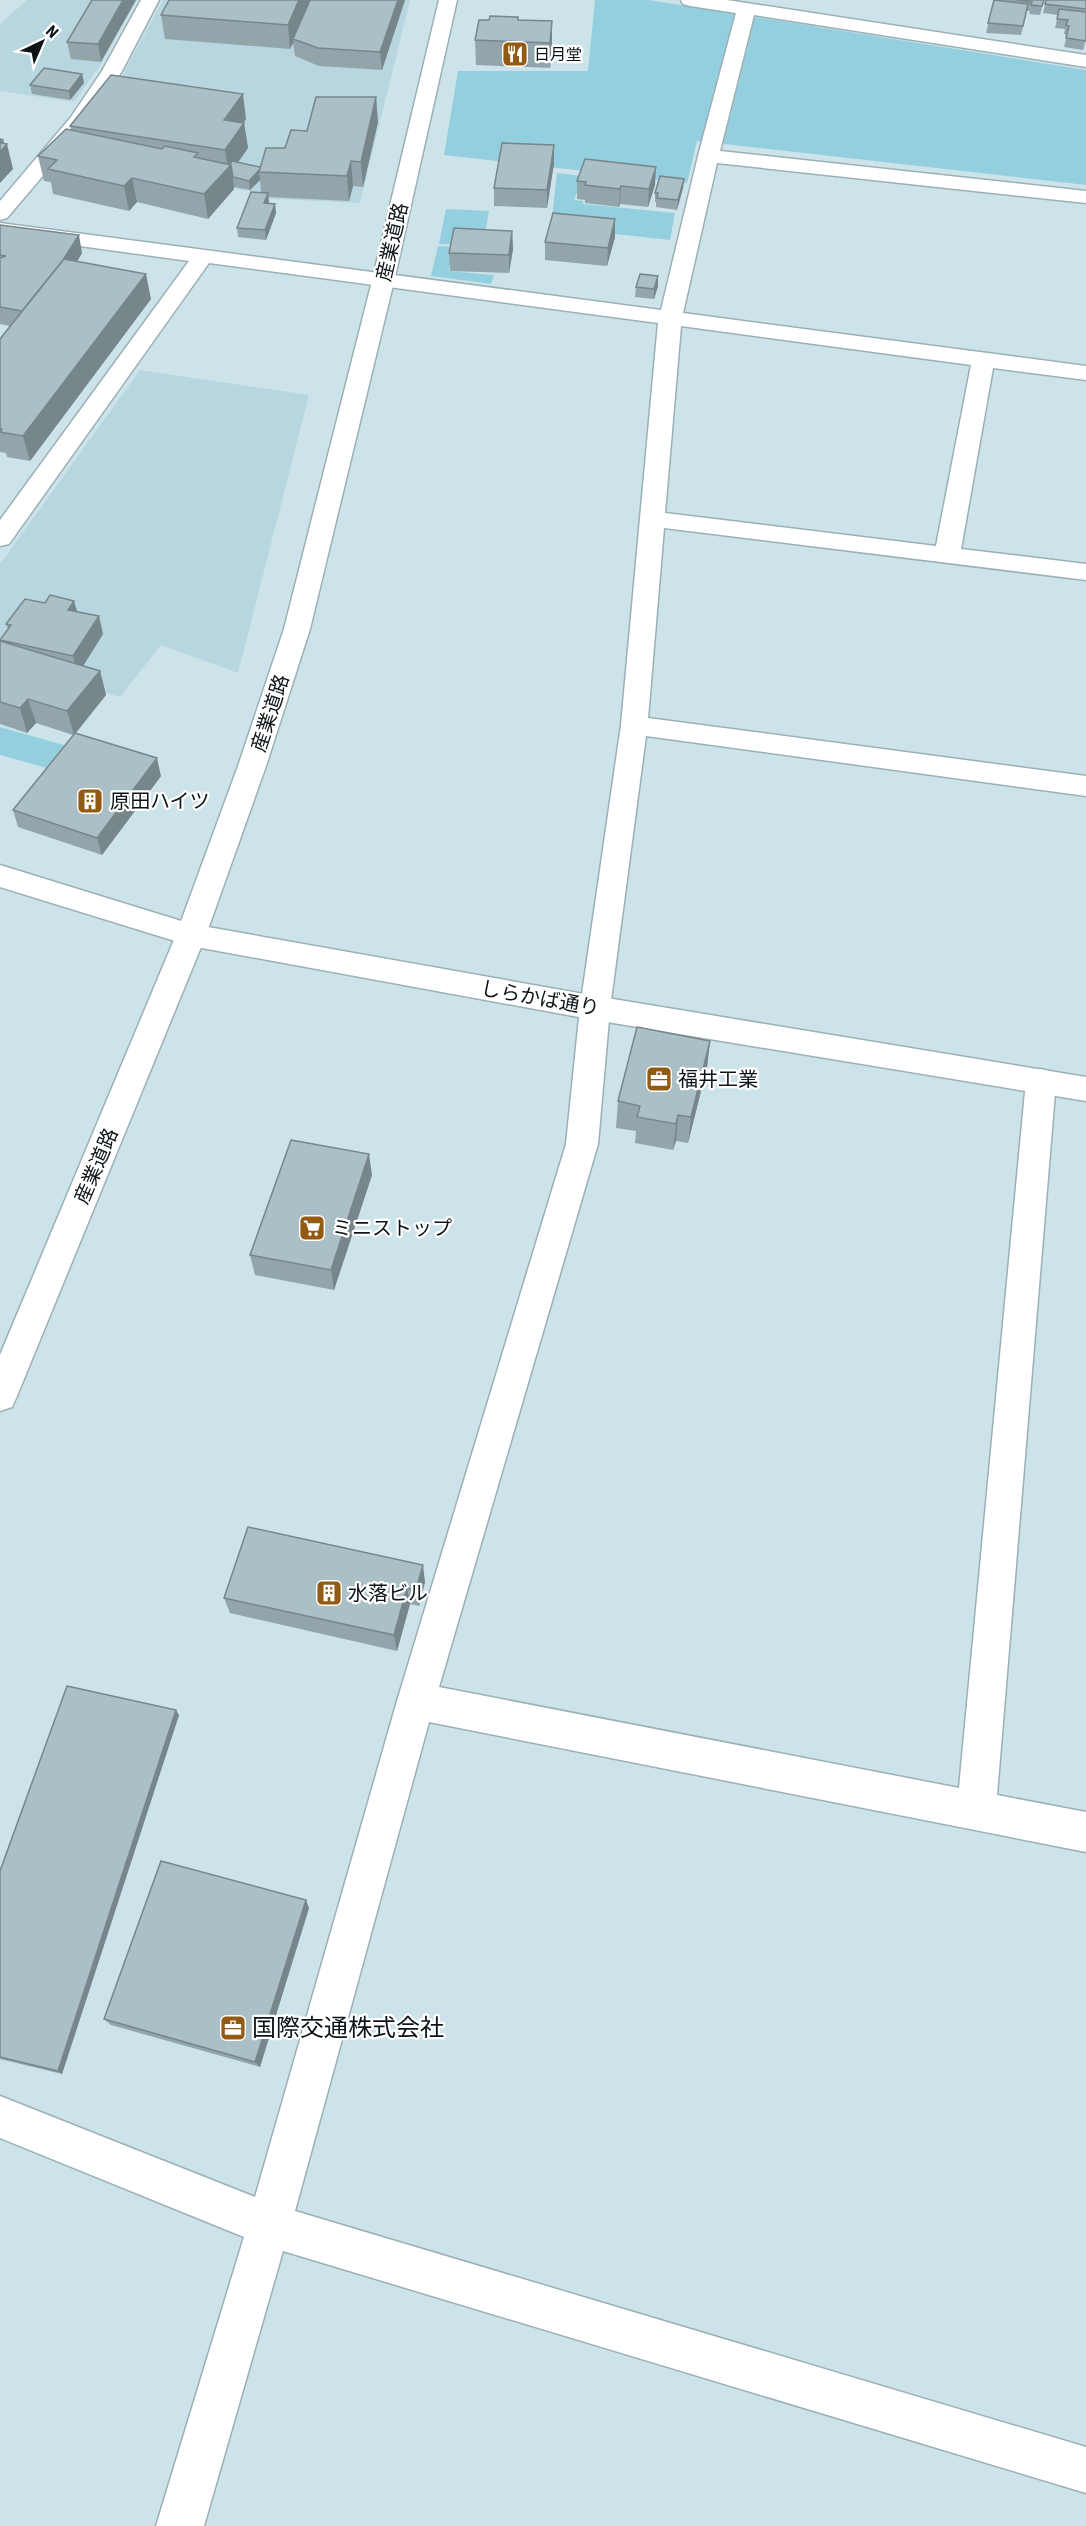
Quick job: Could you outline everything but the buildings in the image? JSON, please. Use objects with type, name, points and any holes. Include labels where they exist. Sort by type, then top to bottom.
[{"type":"street","points":[[0,214],[79,122],[112,71],[150,0]]},
{"type":"street","name":"産業道路","points":[[0,1396],[191,935],[252,766],[297,629],[383,280],[448,0]]},
{"type":"street","points":[[690,0],[1086,61]]},
{"type":"street","points":[[180,2526],[269,2225],[416,1701],[582,1144],[595,1008],[634,725],[670,318],[746,9]]},
{"type":"street","points":[[708,156],[1086,197]]},
{"type":"street","points":[[0,229],[1086,373]]},
{"type":"street","points":[[0,538],[203,256]]},
{"type":"street","points":[[947,555],[983,360]]},
{"type":"street","points":[[653,519],[1086,572]]},
{"type":"street","points":[[634,725],[1086,786]]},
{"type":"street","name":"しらかば通り","points":[[0,876],[191,935],[595,1008],[1086,1089]]},
{"type":"street","points":[[976,1810],[1041,1081]]},
{"type":"street","points":[[416,1701],[1086,1832]]},
{"type":"street","points":[[0,2117],[269,2225],[1086,2470]]},
{"type":"shaded area","points":[[27,0],[137,0],[101,64],[74,102],[0,91],[0,24]]},
{"type":"shaded area","points":[[163,0],[410,0],[360,203],[256,198],[259,193],[209,183],[109,100]]},
{"type":"shaded area","points":[[595,0],[649,0],[1086,70],[1086,185],[697,141],[687,183],[444,155],[458,71],[588,71]]},
{"type":"shaded area","points":[[557,173],[583,176],[574,200],[583,201],[583,204],[675,213],[670,240],[551,227]]},
{"type":"shaded area","points":[[446,209],[489,211],[483,246],[439,244]]},
{"type":"shaded area","points":[[438,246],[453,247],[449,271],[494,275],[491,284],[431,276]]},
{"type":"shaded area","points":[[140,370],[309,395],[238,673],[161,645],[120,697],[0,661],[0,564]]},
{"type":"shaded area","points":[[0,727],[71,747],[54,770],[0,755]]},
{"type":"place","name":"日月堂","points":[[515,54]]},
{"type":"place","name":"原田ハイツ","points":[[90,801]]},
{"type":"place","name":"福井工業","points":[[659,1079]]},
{"type":"place","name":"ミニストップ","points":[[312,1228]]},
{"type":"place","name":"水落ビル","points":[[329,1593]]},
{"type":"place","name":"国際交通株式会社","points":[[233,2028]]}]
